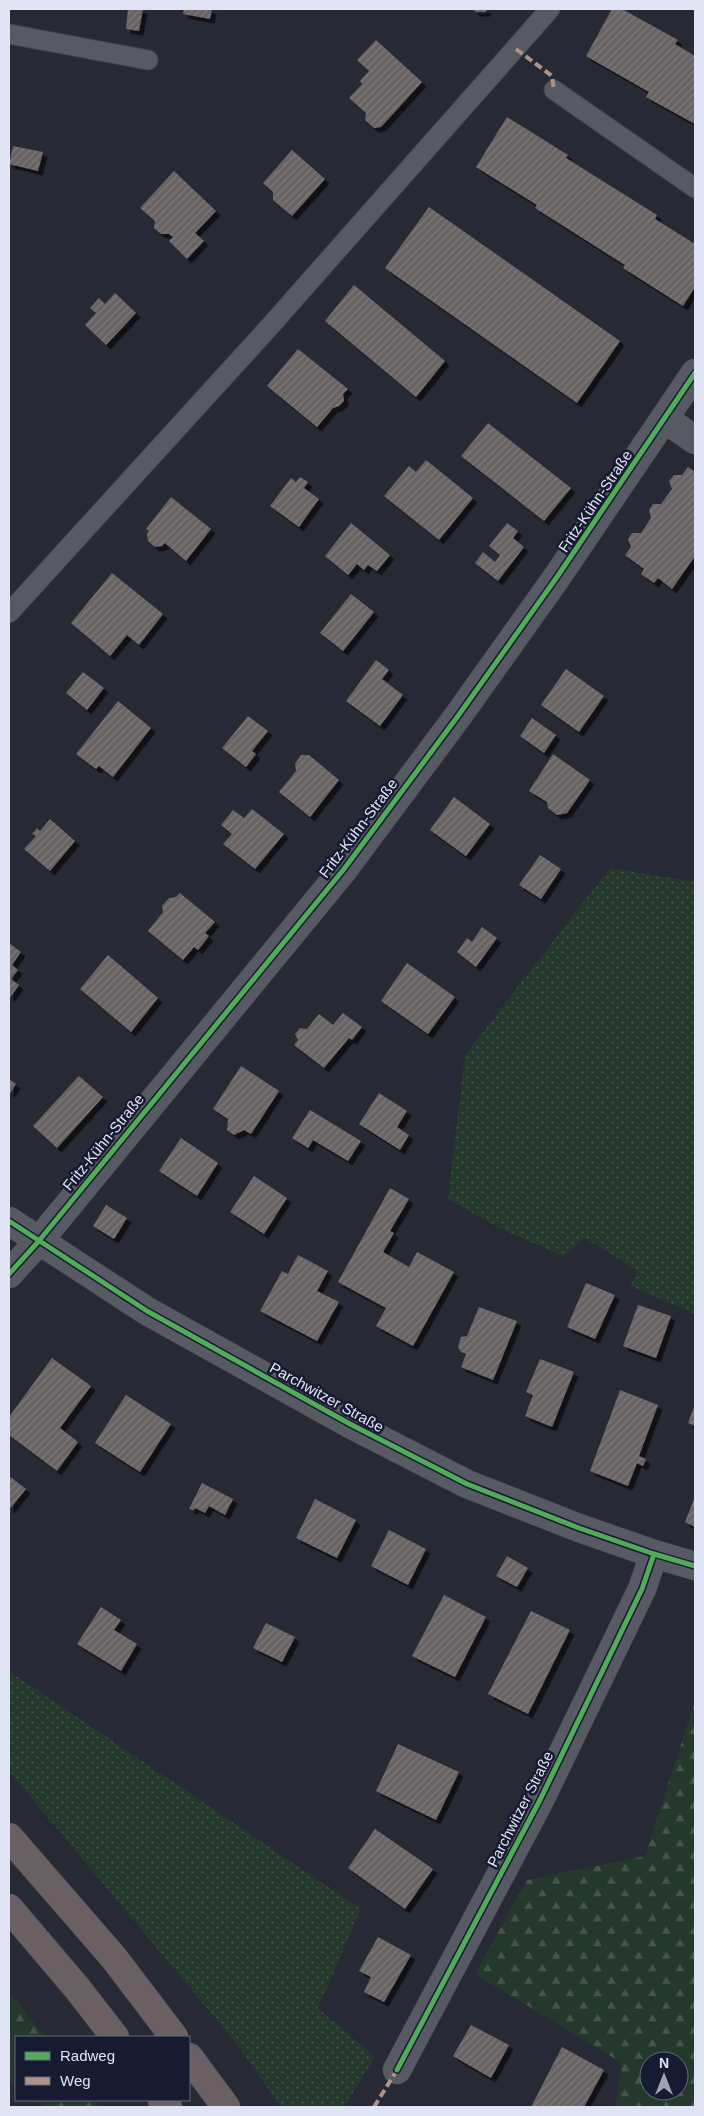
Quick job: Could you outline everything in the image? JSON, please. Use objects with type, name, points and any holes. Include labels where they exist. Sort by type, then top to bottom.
[{"type":"highway","points":[[9,1837],[114,1958],[173,2036]]},
{"type":"highway","points":[[9,1908],[77,1988],[114,2036]]},
{"type":"highway","points":[[190,2058],[226,2107]]},
{"type":"street","name":"Fritz-Kühn-Straße","points":[[9,1274],[38,1242],[344,869],[464,709],[665,420],[695,373]]},
{"type":"street","points":[[665,420],[695,440]]},
{"type":"street","name":"Parchwitzer Straße","points":[[9,1221],[38,1242],[147,1310],[350,1424],[467,1484],[654,1554],[695,1566]]},
{"type":"street","name":"Parchwitzer Straße","points":[[397,2070],[540,1800],[642,1589],[654,1554]]},
{"type":"lane","points":[[9,613],[272,324],[550,9]]},
{"type":"lane","points":[[9,34],[148,60]]},
{"type":"lane","points":[[554,90],[695,188]]},
{"type":"green space","points":[[610,868],[695,882],[695,1314],[630,1286],[638,1271],[585,1238],[563,1256],[499,1228],[448,1199],[465,1055]]},
{"type":"green space","points":[[9,1671],[361,1909],[318,2008],[375,2057],[344,2107],[281,2107],[236,2043],[9,1771]]},
{"type":"green space","points":[[695,1701],[695,2107],[615,2107],[622,2063],[475,1974],[527,1880],[645,1856]]},
{"type":"green space","points":[[9,1991],[44,2036],[15,2036],[15,2085],[9,2081]]},
{"type":"green space","points":[[36,2101],[94,2101],[99,2107],[45,2107]]},
{"type":"building","points":[[128,9],[143,9],[139,31],[126,29]]},
{"type":"building","points":[[184,9],[212,9],[210,19],[183,14]]},
{"type":"building","points":[[472,9],[488,9],[485,12],[476,12]]},
{"type":"building","points":[[612,9],[622,9],[678,40],[675,44],[695,56],[695,124],[646,97],[649,92],[586,56]]},
{"type":"building","points":[[376,40],[422,82],[381,127],[374,128],[365,120],[366,113],[349,98],[362,84],[360,81],[369,71],[357,60]]},
{"type":"building","points":[[507,117],[568,155],[566,158],[657,215],[655,219],[695,244],[695,287],[683,306],[623,268],[625,265],[535,208],[537,205],[476,167]]},
{"type":"building","points":[[13,146],[43,152],[38,171],[9,164]]},
{"type":"building","points":[[292,150],[325,179],[292,216],[273,200],[273,192],[263,183]]},
{"type":"building","points":[[174,171],[216,211],[195,233],[204,241],[187,259],[169,241],[173,237],[169,234],[161,234],[154,228],[155,221],[140,208]]},
{"type":"building","points":[[429,207],[620,341],[577,403],[385,268]]},
{"type":"building","points":[[354,285],[445,361],[416,397],[325,321]]},
{"type":"building","points":[[115,293],[136,313],[106,345],[85,325],[96,313],[90,308],[99,298],[105,304]]},
{"type":"building","points":[[298,349],[348,389],[343,394],[344,401],[339,406],[333,408],[317,427],[267,386]]},
{"type":"building","points":[[488,423],[571,488],[544,521],[461,456]]},
{"type":"building","points":[[426,460],[473,498],[439,540],[384,496],[409,466],[416,472]]},
{"type":"building","points":[[688,467],[695,472],[695,556],[672,589],[658,578],[654,583],[641,574],[644,569],[625,555],[631,547],[628,539],[632,533],[641,533],[651,518],[649,510],[653,504],[661,504],[672,489],[669,481],[674,475],[682,475]]},
{"type":"building","points":[[300,477],[308,482],[304,488],[319,499],[299,527],[270,506],[291,478],[296,482]]},
{"type":"building","points":[[171,497],[211,529],[186,561],[165,543],[162,546],[155,547],[148,541],[147,534],[149,531],[146,529]]},
{"type":"building","points":[[351,523],[390,555],[377,571],[368,565],[364,570],[357,564],[348,575],[325,556]]},
{"type":"building","points":[[507,523],[518,531],[513,538],[524,547],[498,581],[475,563],[483,552],[495,562],[500,555],[489,546]]},
{"type":"building","points":[[112,573],[163,614],[139,645],[127,635],[110,656],[71,623]]},
{"type":"building","points":[[351,594],[374,612],[343,651],[320,633]]},
{"type":"building","points":[[376,660],[389,670],[382,679],[403,695],[380,726],[346,701]]},
{"type":"building","points":[[566,669],[604,696],[579,732],[541,705]]},
{"type":"building","points":[[83,672],[104,688],[87,710],[66,693]]},
{"type":"building","points":[[118,701],[151,728],[113,777],[99,766],[96,769],[76,754]]},
{"type":"building","points":[[248,716],[268,731],[252,751],[256,754],[246,767],[222,748]]},
{"type":"building","points":[[532,718],[556,735],[544,753],[520,736]]},
{"type":"building","points":[[553,754],[590,780],[567,813],[557,815],[548,808],[547,802],[529,791]]},
{"type":"building","points":[[301,755],[309,755],[339,780],[310,817],[279,792],[296,771],[295,764]]},
{"type":"building","points":[[454,797],[490,824],[466,856],[430,830]]},
{"type":"building","points":[[252,809],[284,834],[255,869],[223,844],[232,834],[221,825],[233,810],[244,818]]},
{"type":"building","points":[[50,819],[75,841],[50,871],[24,849],[36,836],[32,834],[37,828],[40,831]]},
{"type":"building","points":[[540,855],[561,869],[541,899],[519,885]]},
{"type":"building","points":[[180,893],[215,922],[205,933],[209,936],[198,950],[194,947],[183,960],[148,931],[163,912],[162,906],[169,898],[176,897]]},
{"type":"building","points":[[482,927],[497,938],[476,967],[457,952],[467,938],[472,942]]},
{"type":"building","points":[[9,943],[21,952],[12,965],[18,970],[11,979],[19,985],[9,999]]},
{"type":"building","points":[[108,955],[158,998],[131,1032],[80,989]]},
{"type":"building","points":[[407,963],[455,997],[428,1034],[381,1001]]},
{"type":"building","points":[[343,1013],[362,1027],[352,1040],[349,1038],[324,1068],[294,1045],[298,1040],[295,1034],[300,1028],[307,1029],[319,1014],[333,1025]]},
{"type":"building","points":[[241,1066],[279,1091],[251,1134],[244,1130],[234,1135],[227,1130],[228,1119],[213,1109]]},
{"type":"building","points":[[79,1076],[103,1097],[57,1148],[33,1126]]},
{"type":"building","points":[[9,1079],[16,1084],[9,1095]]},
{"type":"building","points":[[379,1093],[407,1111],[397,1127],[409,1135],[400,1150],[359,1124]]},
{"type":"building","points":[[310,1110],[361,1141],[348,1161],[313,1140],[308,1148],[292,1138]]},
{"type":"building","points":[[181,1138],[218,1163],[197,1196],[159,1171]]},
{"type":"building","points":[[254,1176],[287,1198],[264,1234],[230,1212]]},
{"type":"building","points":[[390,1188],[409,1199],[390,1231],[394,1233],[383,1252],[409,1267],[417,1252],[454,1272],[413,1346],[376,1326],[386,1308],[338,1282]]},
{"type":"building","points":[[106,1205],[127,1218],[114,1239],[93,1226]]},
{"type":"building","points":[[298,1255],[328,1271],[317,1291],[339,1302],[317,1341],[260,1311],[282,1271],[288,1274]]},
{"type":"building","points":[[586,1283],[615,1295],[595,1339],[567,1327]]},
{"type":"building","points":[[638,1305],[671,1316],[656,1358],[623,1346]]},
{"type":"building","points":[[479,1307],[517,1321],[493,1380],[461,1367],[466,1354],[461,1352],[458,1347],[461,1337],[467,1336]]},
{"type":"building","points":[[52,1358],[91,1386],[60,1428],[78,1442],[57,1471],[9,1435],[9,1417]]},
{"type":"building","points":[[540,1359],[574,1372],[552,1427],[525,1416],[533,1395],[526,1392]]},
{"type":"building","points":[[620,1390],[658,1405],[639,1456],[646,1459],[643,1466],[637,1463],[628,1486],[590,1471]]},
{"type":"building","points":[[126,1395],[171,1424],[140,1472],[95,1443]]},
{"type":"building","points":[[695,1404],[695,1426],[688,1423]]},
{"type":"building","points":[[9,1476],[26,1489],[9,1510]]},
{"type":"building","points":[[202,1483],[233,1499],[225,1515],[209,1506],[205,1513],[195,1508],[193,1510],[189,1509]]},
{"type":"building","points":[[315,1499],[356,1520],[337,1558],[296,1538]]},
{"type":"building","points":[[695,1500],[695,1527],[685,1522]]},
{"type":"building","points":[[389,1530],[426,1549],[408,1585],[371,1566]]},
{"type":"building","points":[[507,1556],[528,1568],[517,1587],[496,1576]]},
{"type":"building","points":[[444,1595],[486,1617],[455,1677],[412,1656]]},
{"type":"building","points":[[101,1607],[121,1620],[114,1630],[137,1644],[121,1671],[77,1644]]},
{"type":"building","points":[[531,1611],[570,1630],[528,1714],[488,1694]]},
{"type":"building","points":[[266,1623],[295,1637],[282,1662],[253,1648]]},
{"type":"building","points":[[398,1744],[459,1772],[436,1820],[376,1791]]},
{"type":"building","points":[[375,1829],[433,1869],[405,1909],[348,1868]]},
{"type":"building","points":[[378,1937],[411,1955],[384,2002],[364,1992],[371,1977],[359,1971]]},
{"type":"building","points":[[471,2025],[509,2045],[491,2078],[453,2056]]},
{"type":"building","points":[[562,2047],[604,2070],[584,2107],[531,2107]]},
{"type":"marked path","points":[[516,49],[552,76],[554,90]]},
{"type":"marked path","points":[[374,2107],[397,2070]]},
{"type":"cycle path","points":[[9,1274],[38,1242],[344,869],[458,716],[557,577],[695,373]]},
{"type":"cycle path","points":[[9,1221],[147,1311],[350,1424],[467,1484],[579,1528],[695,1566]]},
{"type":"cycle path","points":[[397,2070],[540,1800],[642,1589],[654,1554]]}]
